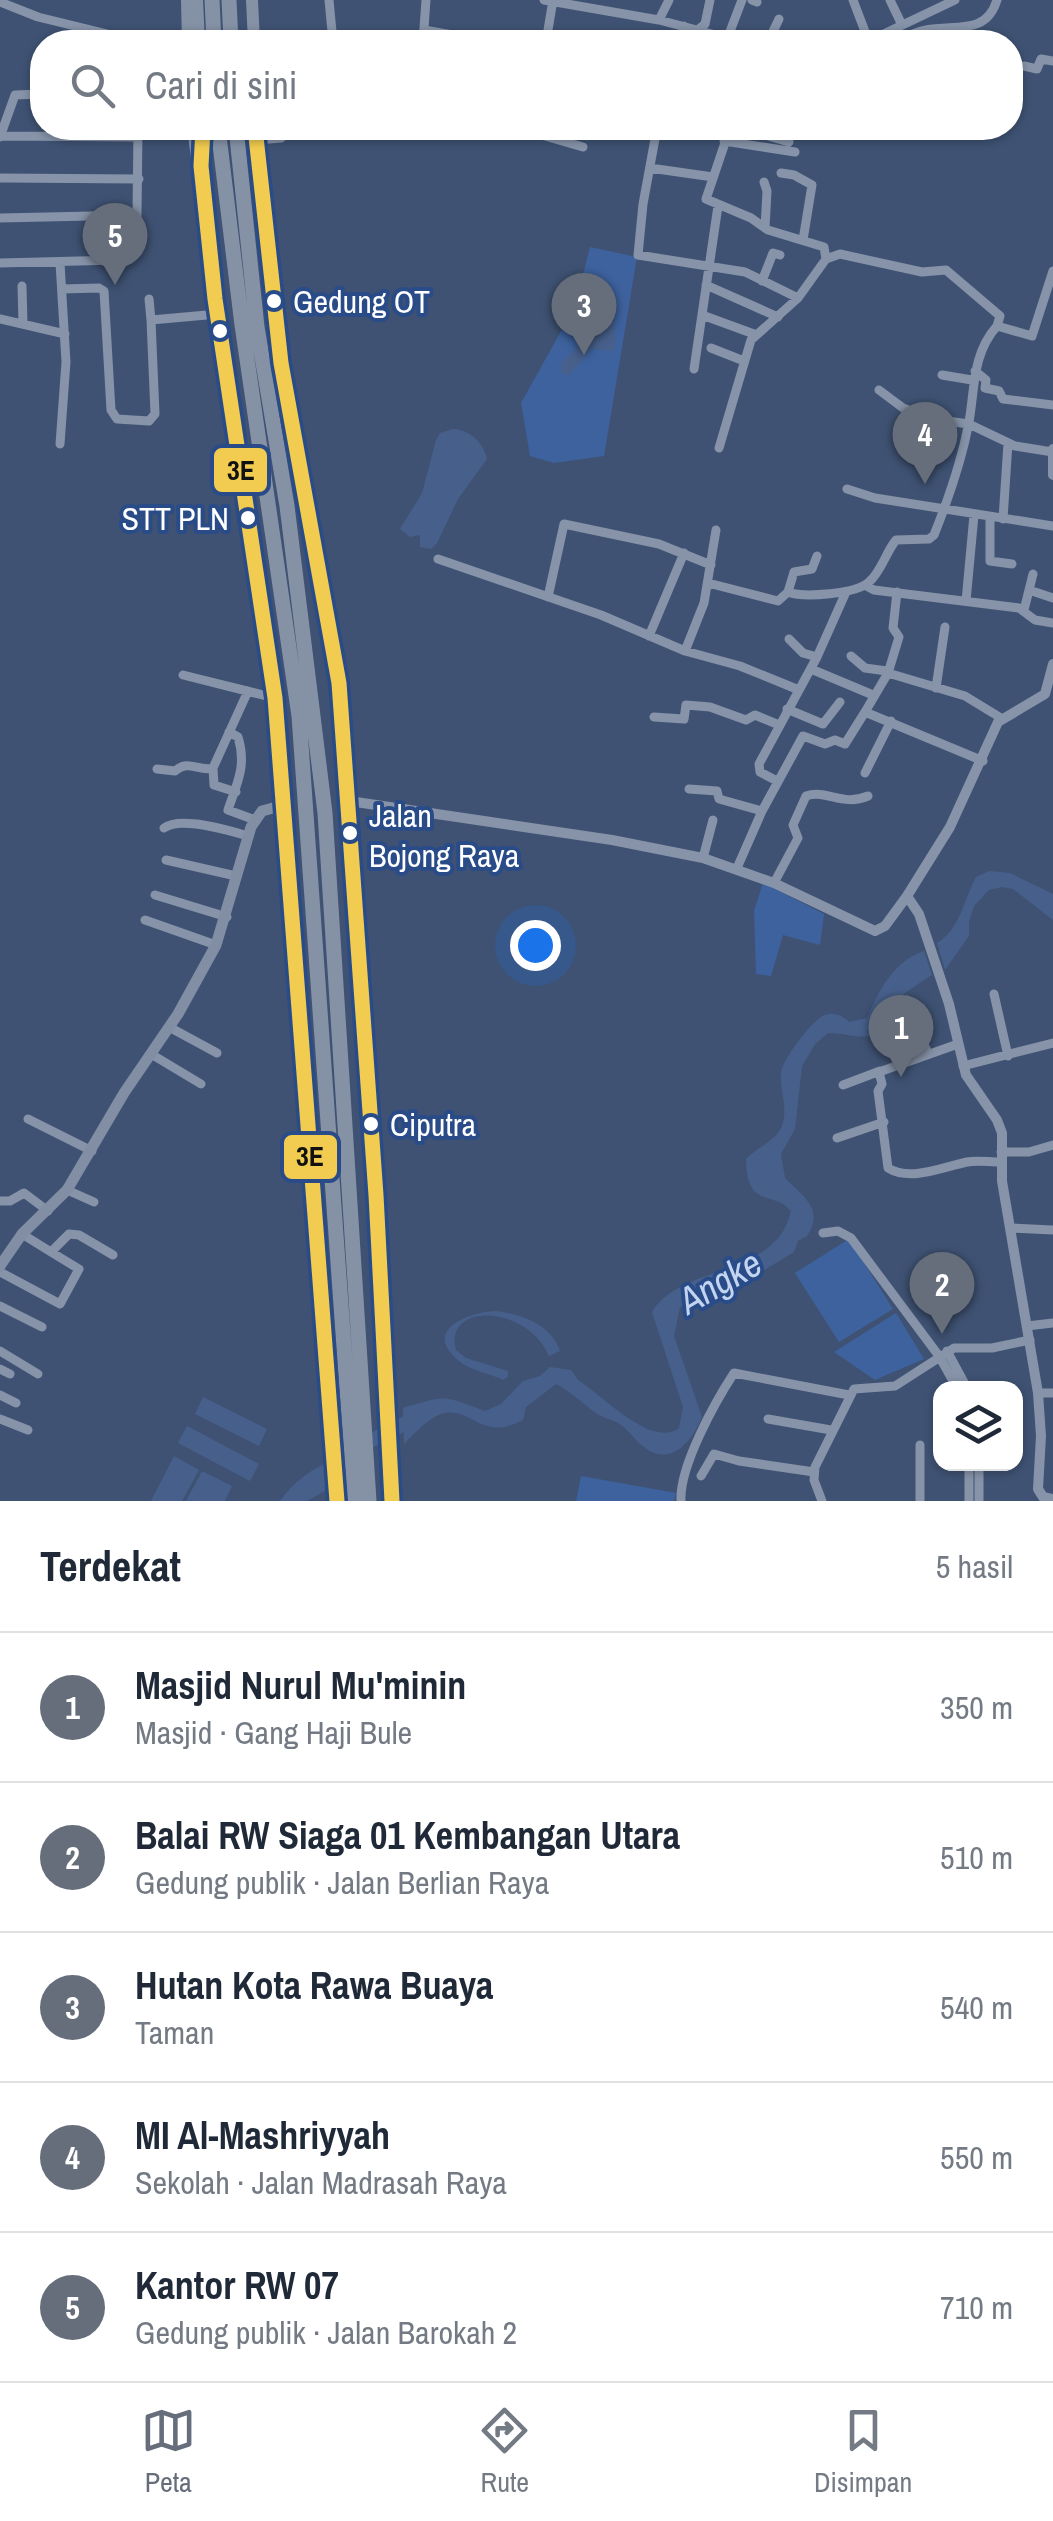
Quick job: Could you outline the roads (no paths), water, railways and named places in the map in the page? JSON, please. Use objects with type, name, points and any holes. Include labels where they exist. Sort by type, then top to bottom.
[{"type":"highway","points":[[212,0],[213,30]]},
{"type":"highway","points":[[229,0],[230,30]]},
{"type":"highway","points":[[219,140],[242,326],[300,716],[355,1501]]},
{"type":"highway","points":[[237,140],[257,326],[288,506],[325,813],[369,1501]]},
{"type":"main road","points":[[187,0],[188,30]]},
{"type":"main road","points":[[197,0],[198,30]]},
{"type":"main road","points":[[249,0],[250,30]]},
{"type":"main road","points":[[200,140],[226,376],[263,590],[275,698],[337,1501]]},
{"type":"main road","points":[[256,140],[281,362],[339,683],[392,1501]]},
{"type":"main road","points":[[1,1265],[22,1234],[68,1190],[119,1102],[170,1027],[216,944],[255,820],[268,807],[284,805]]},
{"type":"street","points":[[330,0],[331,30]]},
{"type":"street","points":[[424,30],[426,0]]},
{"type":"street","points":[[544,0],[607,5],[699,30],[705,24],[710,0]]},
{"type":"street","points":[[659,20],[669,0]]},
{"type":"street","points":[[731,30],[742,0]]},
{"type":"street","points":[[853,0],[865,30]]},
{"type":"street","points":[[890,0],[902,25]]},
{"type":"street","points":[[892,30],[955,0]]},
{"type":"street","points":[[923,30],[973,28],[987,18],[997,0]]},
{"type":"street","points":[[548,30],[552,1]]},
{"type":"street","points":[[0,2],[81,30]]},
{"type":"street","points":[[774,30],[780,19]]},
{"type":"street","points":[[682,30],[684,26]]},
{"type":"street","points":[[1024,66],[1037,69],[1040,60],[1053,61]]},
{"type":"street","points":[[30,95],[15,96],[0,137],[30,135]]},
{"type":"street","points":[[1,222],[135,217],[138,140]]},
{"type":"street","points":[[559,140],[583,147]]},
{"type":"street","points":[[656,140],[636,254],[744,272],[798,298]]},
{"type":"street","points":[[773,140],[792,147]]},
{"type":"street","points":[[792,140],[786,174],[813,186],[803,240]]},
{"type":"street","points":[[792,147],[724,141],[706,199],[751,218],[764,228],[824,246],[826,259]]},
{"type":"street","points":[[650,168],[712,178]]},
{"type":"street","points":[[0,178],[139,179]]},
{"type":"street","points":[[764,182],[764,228]]},
{"type":"street","points":[[694,370],[718,206]]},
{"type":"street","points":[[762,280],[773,253],[780,255]]},
{"type":"street","points":[[719,448],[754,334],[798,298],[826,259],[840,254],[925,272],[944,270],[1000,316],[974,376],[969,424],[932,538],[896,540],[862,586],[846,592],[804,596],[788,592]]},
{"type":"street","points":[[0,263],[118,260]]},
{"type":"street","points":[[60,263],[65,334],[60,444]]},
{"type":"street","points":[[997,326],[1032,336],[1050,292],[1053,271]]},
{"type":"street","points":[[706,285],[778,317]]},
{"type":"street","points":[[22,286],[22,324]]},
{"type":"street","points":[[62,289],[104,290],[111,410],[117,419],[149,421],[155,414],[149,299]]},
{"type":"street","points":[[150,320],[218,314]]},
{"type":"street","points":[[702,314],[754,334]]},
{"type":"street","points":[[0,319],[65,334]]},
{"type":"street","points":[[711,348],[744,361]]},
{"type":"street","points":[[942,375],[974,376],[986,380],[985,388],[999,391],[1003,398],[1053,405]]},
{"type":"street","points":[[879,390],[903,408],[932,419],[969,424],[1008,443],[1053,450],[1053,475]]},
{"type":"street","points":[[1003,519],[1008,443]]},
{"type":"street","points":[[847,489],[875,498],[1053,526]]},
{"type":"street","points":[[966,601],[974,514]]},
{"type":"street","points":[[990,517],[990,561],[1012,564]]},
{"type":"street","points":[[548,597],[564,524],[658,544],[711,565]]},
{"type":"street","points":[[686,651],[708,583],[716,530]]},
{"type":"street","points":[[649,636],[684,553]]},
{"type":"street","points":[[708,583],[778,601],[788,592],[794,572],[812,569],[817,556]]},
{"type":"street","points":[[438,559],[611,618],[686,651],[740,666],[798,690]]},
{"type":"street","points":[[1024,610],[1033,574]]},
{"type":"street","points":[[862,586],[1024,610],[1035,620],[1053,623]]},
{"type":"street","points":[[1029,590],[1053,598]]},
{"type":"street","points":[[776,781],[758,768],[817,658],[846,592]]},
{"type":"street","points":[[737,868],[776,781],[789,766],[803,736],[825,744],[834,740],[845,744],[865,712],[887,672],[899,637],[892,628],[896,592]]},
{"type":"street","points":[[936,688],[945,627]]},
{"type":"street","points":[[789,639],[817,658]]},
{"type":"street","points":[[851,656],[865,668],[978,702],[1002,718]]},
{"type":"street","points":[[349,802],[612,840],[703,858],[774,883],[875,931],[885,926],[907,896],[950,827],[1002,718],[1045,694],[1053,664]]},
{"type":"street","points":[[811,670],[873,695]]},
{"type":"street","points":[[183,675],[275,698]]},
{"type":"street","points":[[236,792],[214,785],[213,768],[248,691]]},
{"type":"street","points":[[787,709],[823,724],[840,702]]},
{"type":"street","points":[[654,717],[684,719],[686,706],[698,706],[746,720],[755,714],[779,725]]},
{"type":"street","points":[[865,712],[983,760]]},
{"type":"street","points":[[865,773],[891,721]]},
{"type":"street","points":[[229,732],[238,737],[244,757],[228,810],[255,820]]},
{"type":"street","points":[[157,769],[175,770],[190,764],[213,768]]},
{"type":"street","points":[[689,790],[716,791],[718,800],[762,811]]},
{"type":"street","points":[[774,883],[798,838],[793,825],[806,796],[814,793],[852,802],[868,796]]},
{"type":"street","points":[[703,858],[713,820]]},
{"type":"street","points":[[164,828],[188,822],[248,836]]},
{"type":"street","points":[[166,860],[236,876]]},
{"type":"street","points":[[155,895],[227,916]]},
{"type":"street","points":[[907,896],[920,914],[970,1084],[997,1120],[1002,1138],[1000,1157],[1018,1290],[1038,1398],[1038,1489],[1040,1495],[1053,1499]]},
{"type":"street","points":[[145,920],[216,944]]},
{"type":"street","points":[[994,994],[1008,1056]]},
{"type":"street","points":[[907,1000],[928,1054]]},
{"type":"street","points":[[170,1027],[217,1053]]},
{"type":"street","points":[[963,1066],[1053,1042]]},
{"type":"street","points":[[842,1084],[958,1044]]},
{"type":"street","points":[[152,1054],[201,1084]]},
{"type":"street","points":[[880,1071],[882,1085],[878,1091],[886,1162],[891,1172],[936,1171],[1053,1144]]},
{"type":"street","points":[[28,1120],[92,1151]]},
{"type":"street","points":[[836,1138],[884,1122]]},
{"type":"street","points":[[68,1190],[94,1202]]},
{"type":"street","points":[[0,1201],[24,1194],[48,1211]]},
{"type":"street","points":[[1010,1228],[1053,1230]]},
{"type":"street","points":[[823,1233],[838,1232],[851,1238],[962,1381]]},
{"type":"street","points":[[1,1265],[61,1303],[79,1270],[22,1234]]},
{"type":"street","points":[[51,1252],[73,1234],[113,1255]]},
{"type":"street","points":[[0,1306],[42,1327]]},
{"type":"street","points":[[1027,1326],[1053,1324]]},
{"type":"street","points":[[822,1501],[814,1472],[850,1393],[858,1388],[890,1388],[959,1348],[992,1348],[1030,1340]]},
{"type":"street","points":[[0,1351],[38,1374]]},
{"type":"street","points":[[943,1354],[953,1381]]},
{"type":"street","points":[[681,1501],[681,1480],[734,1373],[850,1393]]},
{"type":"street","points":[[1038,1398],[1053,1393]]},
{"type":"street","points":[[0,1394],[16,1403]]},
{"type":"street","points":[[1038,1398],[1053,1402]]},
{"type":"street","points":[[0,1419],[28,1430]]},
{"type":"street","points":[[768,1419],[832,1430]]},
{"type":"street","points":[[920,1446],[920,1501]]},
{"type":"street","points":[[701,1476],[714,1454],[739,1462],[814,1472]]},
{"type":"street","points":[[968,1471],[969,1501]]},
{"type":"street","points":[[978,1471],[979,1501]]},
{"type":"water","points":[[595,287],[613,316],[614,351],[592,349],[569,375],[562,373],[561,363],[596,331],[587,291]]},
{"type":"water","points":[[453,429],[475,438],[487,459],[458,499],[437,543],[431,549],[420,547],[420,535],[410,537],[400,529],[422,493],[436,440],[440,433]]},
{"type":"water","points":[[989,871],[1010,873],[1053,894],[1053,920],[1013,889],[989,890],[974,906],[969,936],[945,970],[937,943],[956,922],[976,877]]},
{"type":"water","points":[[924,951],[932,975],[893,1006],[881,1033],[860,1037],[828,1033],[815,1044],[802,1066],[795,1129],[781,1154],[785,1178],[812,1210],[814,1218],[807,1236],[798,1241],[794,1252],[745,1282],[680,1307],[674,1336],[702,1417],[686,1443],[672,1453],[654,1453],[621,1425],[596,1413],[556,1384],[526,1407],[523,1420],[508,1426],[496,1428],[461,1414],[441,1414],[404,1444],[403,1408],[444,1399],[485,1411],[501,1404],[523,1381],[540,1376],[550,1367],[571,1370],[578,1380],[642,1426],[668,1433],[679,1428],[683,1407],[652,1312],[666,1296],[684,1285],[748,1260],[767,1249],[782,1233],[791,1211],[756,1193],[747,1175],[746,1159],[781,1128],[782,1068],[821,1017],[836,1014],[849,1022],[867,1018],[896,969]]},
{"type":"water","points":[[496,1311],[542,1327],[560,1351],[549,1356],[538,1339],[507,1319],[474,1317],[462,1323],[455,1334],[456,1350],[466,1358],[508,1371],[508,1377],[503,1380],[459,1361],[449,1350],[447,1332],[462,1319]]},
{"type":"water","points":[[203,1397],[267,1429],[259,1446],[195,1414]]},
{"type":"water","points":[[187,1426],[259,1464],[250,1481],[178,1443]]},
{"type":"water","points":[[174,1456],[199,1470],[182,1501],[151,1501]]},
{"type":"water","points":[[328,1462],[330,1488],[307,1501],[280,1501],[301,1478]]},
{"type":"water","points":[[202,1471],[232,1486],[225,1501],[186,1501]]},
{"type":"waterway","name":"Angke","points":[[327,1470],[368,1442],[416,1418]]},
{"type":"place","name":"Kantor RW 07","points":[[115,285]]},
{"type":"place","name":"Gedung OT","points":[[274,301]]},
{"type":"place","name":"Hutan Kota Rawa Buaya","points":[[584,355]]},
{"type":"place","name":"MI Al-Mashriyyah","points":[[925,484]]},
{"type":"place","name":"STT PLN","points":[[248,518]]},
{"type":"place","name":"Jalan Bojong Raya","points":[[350,833]]},
{"type":"place","name":"Masjid Nurul Mu'minin","points":[[901,1077]]},
{"type":"place","name":"Ciputra","points":[[371,1124]]},
{"type":"place","name":"Balai RW Siaga 01 Kembangan Utara","points":[[942,1334]]}]
